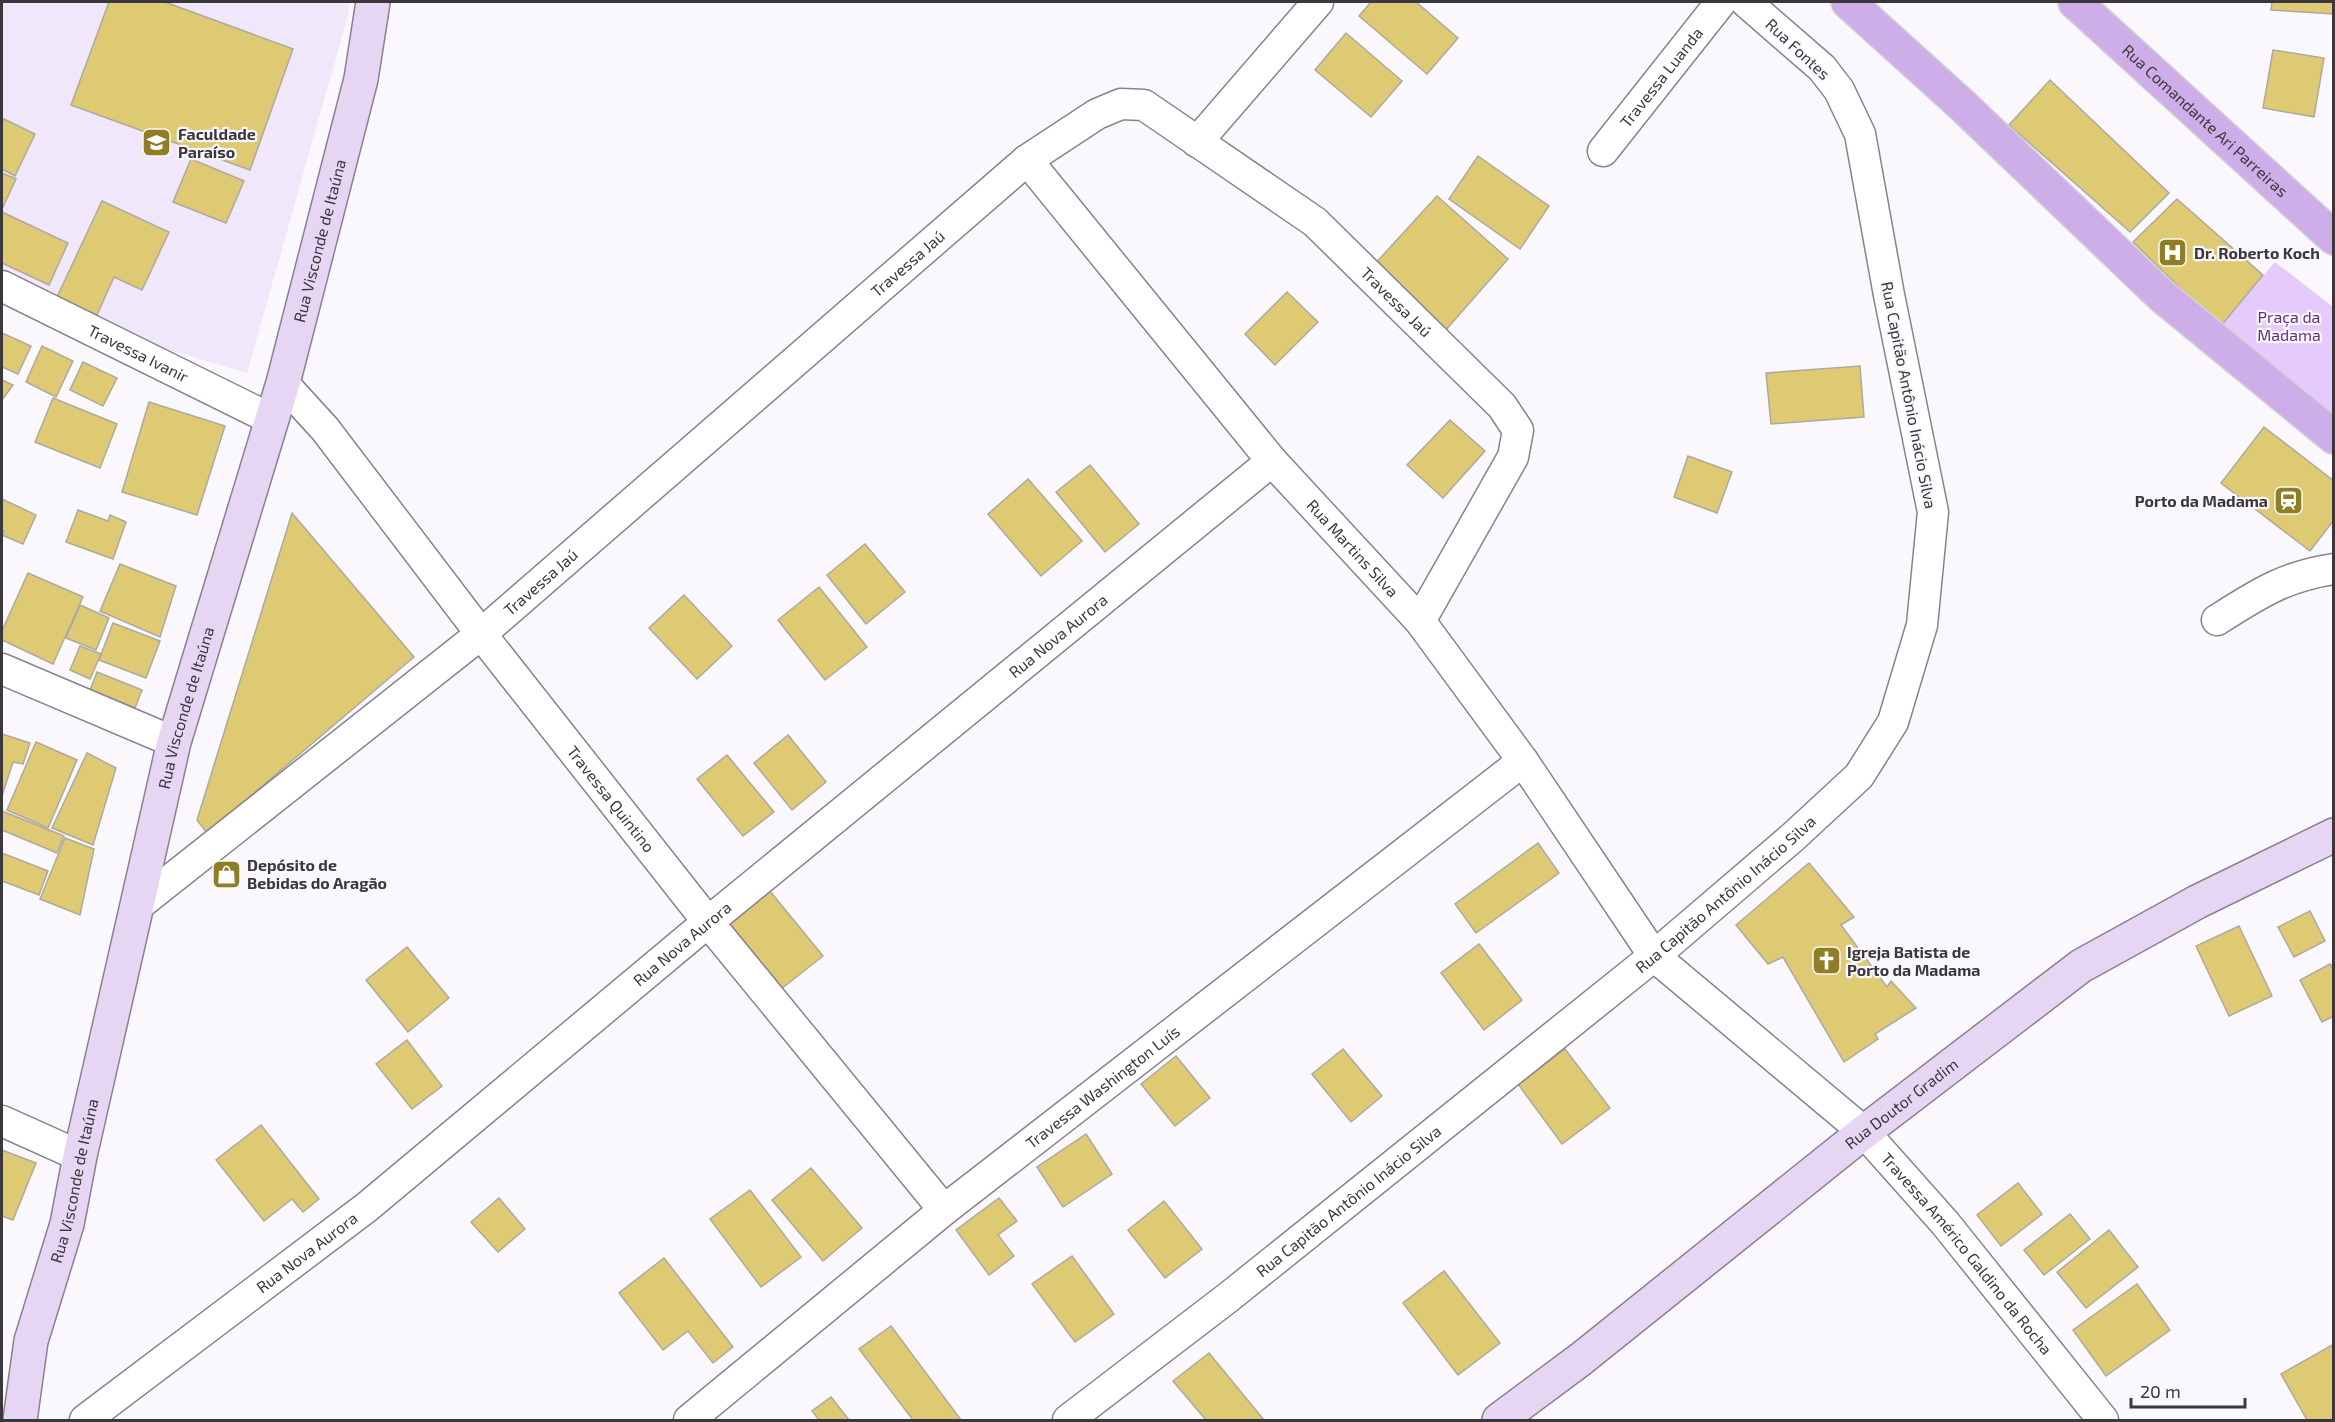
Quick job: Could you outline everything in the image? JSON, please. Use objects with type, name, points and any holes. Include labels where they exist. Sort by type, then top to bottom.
[{"type":"main road","name":"Rua Visconde de Itaúna","points":[[20,1420],[31,1341],[67,1224],[135,907],[174,742],[273,420],[361,79],[373,2]]},
{"type":"main road","points":[[1848,2],[1961,104],[2162,296],[2334,437]]},
{"type":"main road","name":"Rua Comandante Ari Parreiras","points":[[2075,2],[2334,238]]},
{"type":"main road","name":"Rua Doutor Gradim","points":[[1499,1420],[1581,1359],[1864,1132],[2081,966],[2197,902],[2334,836]]},
{"type":"street","points":[[1197,142],[1318,2]]},
{"type":"street","name":"Travessa Luanda","points":[[1603,151],[1720,2]]},
{"type":"street","name":"Rua Fontes","points":[[1746,2],[1822,68],[1839,90],[1860,134]]},
{"type":"street","name":"Travessa Jaú","points":[[135,907],[481,634],[1026,160],[1097,114],[1120,104],[1144,105],[1315,222],[1502,406],[1518,430],[1514,457],[1420,621]]},
{"type":"street","name":"Rua Capitão Antônio Inácio Silva","points":[[1068,1420],[1230,1296],[1654,956],[1793,837],[1859,776],[1893,722],[1923,625],[1934,512],[1889,296],[1860,134]]},
{"type":"street","name":"Rua Martins Silva","points":[[1026,160],[1272,461],[1420,621],[1523,761],[1654,956]]},
{"type":"street","name":"Travessa Ivanir","points":[[2,286],[273,420]]},
{"type":"street","name":"Travessa Quintino","points":[[283,382],[325,429],[481,634],[708,922],[944,1210]]},
{"type":"street","name":"Rua Nova Aurora","points":[[85,1420],[367,1207],[708,922],[1272,461]]},
{"type":"street","points":[[2217,620],[2271,587],[2312,572],[2334,569]]},
{"type":"street","points":[[2,669],[174,742]]},
{"type":"street","name":"Travessa Washington Luís","points":[[689,1420],[944,1210],[1523,761]]},
{"type":"street","name":"Travessa Américo Galdino da Rocha","points":[[1654,956],[1864,1132],[1945,1223],[2103,1420]]},
{"type":"street","points":[[2,1121],[80,1156]]},
{"type":"shaded area","name":"Faculdade Paraíso","points":[[2,2],[349,2],[349,12],[247,373],[126,337],[2,275]]},
{"type":"green space","name":"Praça da Madama","points":[[2275,262],[2333,307],[2333,414],[2220,327]]},
{"type":"building","points":[[109,2],[165,2],[293,49],[250,170],[71,105]]},
{"type":"building","points":[[1371,2],[1416,2],[1458,38],[1427,74],[1359,16]]},
{"type":"building","points":[[2272,2],[2334,2],[2334,14],[2271,10]]},
{"type":"building","points":[[1346,33],[1402,81],[1371,117],[1315,70]]},
{"type":"building","points":[[2273,50],[2324,58],[2314,117],[2263,108]]},
{"type":"building","points":[[2050,80],[2169,193],[2130,232],[2009,125]]},
{"type":"building","points":[[4,119],[35,134],[15,176],[2,169]]},
{"type":"building","points":[[1478,156],[1549,206],[1520,249],[1449,199]]},
{"type":"building","points":[[191,159],[244,181],[226,223],[173,202]]},
{"type":"building","points":[[2,173],[16,179],[3,207],[2,206]]},
{"type":"building","points":[[1437,196],[1508,259],[1445,331],[1373,266]]},
{"type":"building","points":[[2177,199],[2263,275],[2220,327],[2133,242]]},
{"type":"building","points":[[102,201],[169,232],[142,290],[114,277],[97,315],[57,297]]},
{"type":"building","points":[[2,212],[68,243],[49,285],[2,263]]},
{"type":"building","points":[[1287,292],[1318,322],[1275,365],[1245,334]]},
{"type":"building","points":[[2,333],[31,346],[18,374],[2,367]]},
{"type":"building","points":[[42,346],[73,361],[56,397],[26,382]]},
{"type":"building","points":[[83,362],[117,378],[103,406],[70,390]]},
{"type":"building","points":[[1860,366],[1864,417],[1771,424],[1766,373]]},
{"type":"building","points":[[2,380],[13,385],[2,400]]},
{"type":"building","points":[[53,398],[117,424],[100,468],[35,442]]},
{"type":"building","points":[[149,402],[225,426],[197,515],[122,492]]},
{"type":"building","points":[[1450,420],[1485,451],[1443,498],[1407,465]]},
{"type":"building","name":"Porto da Madama","points":[[2264,427],[2334,481],[2334,520],[2310,551],[2221,483]]},
{"type":"building","points":[[1688,456],[1732,472],[1717,513],[1674,497]]},
{"type":"building","points":[[1090,465],[1139,524],[1105,552],[1056,492]]},
{"type":"building","points":[[1028,479],[1082,541],[1041,576],[988,514]]},
{"type":"building","points":[[2,499],[36,515],[23,544],[2,535],[4,531],[2,530]]},
{"type":"building","points":[[78,510],[108,521],[110,515],[126,522],[113,559],[66,542]]},
{"type":"building","points":[[292,513],[414,657],[207,833],[197,820]]},
{"type":"building","points":[[865,544],[905,592],[866,624],[827,575]]},
{"type":"building","points":[[120,564],[176,586],[160,637],[100,611]]},
{"type":"building","points":[[28,573],[83,597],[53,664],[2,640],[2,631]]},
{"type":"building","points":[[819,587],[867,647],[825,680],[778,620]]},
{"type":"building","points":[[684,595],[732,646],[697,679],[649,628]]},
{"type":"building","points":[[80,605],[109,618],[96,650],[66,638]]},
{"type":"building","points":[[113,623],[160,641],[146,678],[99,660]]},
{"type":"building","points":[[80,646],[101,654],[90,679],[70,670]]},
{"type":"building","points":[[97,672],[142,690],[135,708],[90,690]]},
{"type":"building","points":[[2,734],[30,743],[23,764],[13,762],[2,796]]},
{"type":"building","points":[[788,735],[826,782],[792,810],[754,763]]},
{"type":"building","points":[[36,742],[77,760],[48,828],[7,810]]},
{"type":"building","points":[[87,753],[116,768],[93,845],[52,828]]},
{"type":"building","points":[[727,755],[774,812],[743,836],[697,779]]},
{"type":"building","points":[[2,811],[64,836],[57,853],[2,830]]},
{"type":"building","points":[[65,838],[94,849],[80,915],[40,899]]},
{"type":"building","points":[[1538,843],[1559,873],[1476,933],[1455,904]]},
{"type":"building","points":[[2,853],[48,871],[39,895],[2,881]]},
{"type":"building","name":"Igreja Batista de Porto da Madama","points":[[1809,863],[1854,917],[1841,925],[1887,987],[1891,981],[1916,1008],[1875,1034],[1878,1039],[1844,1062],[1783,957],[1768,964],[1736,925]]},
{"type":"building","points":[[769,890],[823,956],[781,989],[728,923]]},
{"type":"building","points":[[2310,911],[2325,941],[2294,957],[2278,927]]},
{"type":"building","points":[[2239,926],[2272,996],[2229,1016],[2196,946]]},
{"type":"building","points":[[1479,944],[1522,1000],[1484,1030],[1441,973]]},
{"type":"building","points":[[407,947],[449,998],[408,1032],[366,980]]},
{"type":"building","points":[[2330,964],[2334,970],[2334,1016],[2322,1022],[2300,980]]},
{"type":"building","points":[[407,1040],[442,1086],[412,1109],[376,1064]]},
{"type":"building","points":[[1343,1049],[1382,1096],[1351,1122],[1312,1074]]},
{"type":"building","points":[[1565,1049],[1610,1108],[1562,1144],[1518,1084]]},
{"type":"building","points":[[1176,1056],[1210,1098],[1175,1126],[1141,1084]]},
{"type":"building","points":[[261,1125],[319,1199],[303,1212],[292,1199],[264,1221],[216,1160]]},
{"type":"building","points":[[1086,1134],[1112,1174],[1063,1207],[1037,1167]]},
{"type":"building","points":[[2,1150],[36,1163],[13,1220],[2,1216]]},
{"type":"building","points":[[811,1168],[862,1228],[823,1261],[772,1200]]},
{"type":"building","points":[[2018,1183],[2042,1214],[2001,1246],[1977,1215]]},
{"type":"building","points":[[750,1190],[801,1257],[761,1287],[710,1219]]},
{"type":"building","points":[[499,1198],[525,1229],[498,1252],[471,1222]]},
{"type":"building","points":[[999,1198],[1017,1221],[998,1235],[1014,1256],[989,1275],[956,1230]]},
{"type":"building","points":[[1164,1201],[1202,1249],[1165,1278],[1128,1230]]},
{"type":"building","points":[[2070,1214],[2090,1239],[2044,1275],[2024,1250]]},
{"type":"building","points":[[2109,1230],[2138,1267],[2086,1308],[2057,1272]]},
{"type":"building","points":[[1072,1256],[1114,1314],[1075,1342],[1032,1284]]},
{"type":"building","points":[[664,1258],[733,1347],[713,1363],[688,1331],[663,1350],[619,1293]]},
{"type":"building","points":[[1444,1271],[1500,1343],[1458,1375],[1403,1303]]},
{"type":"building","points":[[2137,1284],[2170,1330],[2106,1376],[2073,1330]]},
{"type":"building","points":[[891,1326],[961,1420],[913,1420],[859,1349]]},
{"type":"building","points":[[2334,1344],[2334,1420],[2307,1420],[2281,1374]]},
{"type":"building","points":[[1209,1353],[1264,1420],[1206,1420],[1173,1381]]},
{"type":"building","points":[[831,1397],[849,1420],[819,1420],[812,1411]]},
{"type":"place","name":"Faculdade Paraíso","points":[[157,143]]},
{"type":"place","name":"Dr. Roberto Koch","points":[[2173,253]]},
{"type":"place","name":"Porto da Madama","points":[[2289,501]]},
{"type":"place","name":"Depósito de Bebidas do Aragão","points":[[226,874]]},
{"type":"place","name":"Igreja Batista de Porto da Madama","points":[[1826,961]]}]
